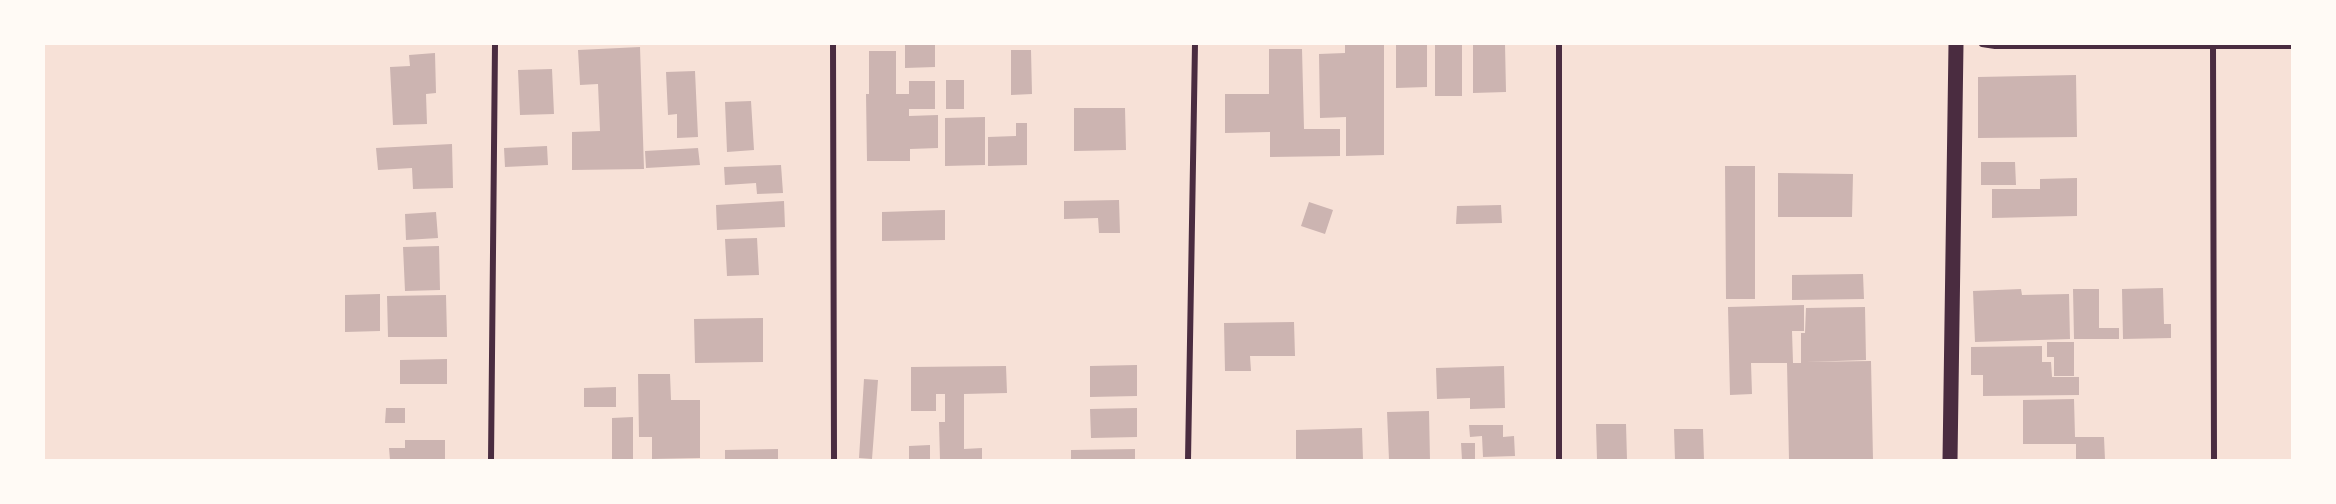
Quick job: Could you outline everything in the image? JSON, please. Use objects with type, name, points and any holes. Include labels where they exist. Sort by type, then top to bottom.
[{"type":"main road","points":[[1950,460],[1956,44]]},
{"type":"street","points":[[491,460],[495,44]]},
{"type":"street","points":[[833,44],[834,460]]},
{"type":"street","points":[[1188,460],[1195,44]]},
{"type":"street","points":[[1559,44],[1559,460]]},
{"type":"street","points":[[1982,44],[1995,46],[2292,46]]},
{"type":"street","points":[[2213,47],[2214,460]]},
{"type":"building","points":[[905,44],[935,44],[935,67],[905,68]]},
{"type":"building","points":[[1345,44],[1384,44],[1384,155],[1346,156],[1346,117],[1320,118],[1319,54],[1345,53]]},
{"type":"building","points":[[1396,44],[1427,44],[1427,87],[1396,88]]},
{"type":"building","points":[[1462,44],[1462,96],[1435,96],[1435,45]]},
{"type":"building","points":[[1473,44],[1505,44],[1506,92],[1473,93]]},
{"type":"building","points":[[640,47],[644,169],[572,170],[572,132],[600,131],[598,84],[580,85],[578,50]]},
{"type":"building","points":[[1269,49],[1302,49],[1304,129],[1340,129],[1340,156],[1270,157],[1270,132],[1225,133],[1225,94],[1269,94]]},
{"type":"building","points":[[1011,50],[1031,50],[1032,94],[1011,95]]},
{"type":"building","points":[[869,51],[896,51],[896,94],[909,94],[909,81],[935,81],[935,109],[909,109],[909,116],[938,115],[938,148],[910,149],[910,161],[867,161],[866,94],[869,94]]},
{"type":"building","points":[[435,53],[436,93],[426,94],[427,124],[393,125],[390,67],[410,66],[409,55]]},
{"type":"building","points":[[552,69],[554,114],[520,115],[518,70]]},
{"type":"building","points":[[695,71],[698,137],[677,138],[677,114],[668,115],[666,72]]},
{"type":"building","points":[[2076,75],[2077,137],[1978,138],[1978,77]]},
{"type":"building","points":[[946,80],[964,80],[964,109],[946,109]]},
{"type":"building","points":[[751,101],[754,150],[727,152],[725,102]]},
{"type":"building","points":[[1074,108],[1125,108],[1126,150],[1074,151]]},
{"type":"building","points":[[985,117],[985,165],[945,166],[945,118]]},
{"type":"building","points":[[1016,123],[1027,123],[1027,165],[988,166],[988,137],[1016,136]]},
{"type":"building","points":[[452,144],[453,188],[413,189],[412,168],[378,170],[376,148]]},
{"type":"building","points":[[547,146],[548,165],[505,167],[504,148]]},
{"type":"building","points":[[698,148],[700,165],[646,168],[645,151]]},
{"type":"building","points":[[1981,162],[2015,162],[2016,185],[1981,185]]},
{"type":"building","points":[[781,165],[783,193],[757,194],[756,183],[725,185],[724,167]]},
{"type":"building","points":[[1725,166],[1755,166],[1755,299],[1726,299]]},
{"type":"building","points":[[1778,173],[1853,174],[1852,217],[1778,217]]},
{"type":"building","points":[[2077,178],[2077,216],[1992,218],[1992,189],[2040,189],[2040,179]]},
{"type":"building","points":[[1119,200],[1120,233],[1099,233],[1098,218],[1064,219],[1064,201]]},
{"type":"building","points":[[784,201],[785,227],[717,230],[716,205]]},
{"type":"building","points":[[1309,202],[1333,210],[1325,234],[1301,226]]},
{"type":"building","points":[[1501,205],[1502,223],[1456,224],[1457,206]]},
{"type":"building","points":[[945,210],[945,240],[882,241],[882,212]]},
{"type":"building","points":[[436,212],[438,238],[406,240],[405,214]]},
{"type":"building","points":[[757,238],[759,275],[727,276],[725,239]]},
{"type":"building","points":[[439,246],[440,290],[405,291],[403,247]]},
{"type":"building","points":[[1863,274],[1864,299],[1792,300],[1792,275]]},
{"type":"building","points":[[2163,288],[2164,324],[2171,324],[2171,338],[2123,339],[2122,289]]},
{"type":"building","points":[[2021,289],[2022,295],[2069,294],[2070,339],[1975,342],[1973,291]]},
{"type":"building","points":[[2073,289],[2099,289],[2099,328],[2119,328],[2119,339],[2074,339]]},
{"type":"building","points":[[380,294],[380,331],[345,332],[345,295]]},
{"type":"building","points":[[446,295],[447,337],[388,337],[387,296]]},
{"type":"building","points":[[1804,305],[1804,331],[1792,331],[1793,363],[1801,363],[1801,333],[1805,333],[1806,308],[1865,307],[1866,360],[1806,362],[1871,361],[1873,460],[1789,460],[1787,363],[1751,363],[1752,394],[1730,395],[1728,307]]},
{"type":"building","points":[[763,318],[763,362],[695,363],[694,319]]},
{"type":"building","points":[[1294,322],[1295,356],[1250,356],[1251,371],[1225,371],[1224,323]]},
{"type":"building","points":[[2047,342],[2074,342],[2074,376],[2054,376],[2054,357],[2047,357]]},
{"type":"building","points":[[2042,346],[2042,362],[2051,362],[2052,377],[2079,377],[2079,395],[1983,396],[1983,375],[1971,375],[1971,347]]},
{"type":"building","points":[[447,359],[447,384],[400,384],[400,360]]},
{"type":"building","points":[[1137,365],[1137,396],[1090,397],[1090,366]]},
{"type":"building","points":[[1006,366],[1007,393],[964,394],[964,449],[982,448],[982,460],[940,460],[939,422],[945,422],[945,394],[936,394],[936,411],[911,411],[911,367]]},
{"type":"building","points":[[1504,366],[1505,408],[1470,409],[1470,398],[1437,399],[1436,368]]},
{"type":"building","points":[[638,374],[670,374],[671,400],[700,400],[700,458],[652,459],[652,437],[639,437]]},
{"type":"building","points":[[864,379],[878,380],[872,459],[859,458]]},
{"type":"building","points":[[616,387],[616,407],[584,407],[584,388]]},
{"type":"building","points":[[2074,399],[2075,437],[2104,437],[2105,460],[2076,460],[2076,444],[2023,444],[2023,400]]},
{"type":"building","points":[[386,408],[405,408],[405,423],[385,423]]},
{"type":"building","points":[[1137,408],[1137,437],[1091,438],[1090,409]]},
{"type":"building","points":[[1429,411],[1430,460],[1389,460],[1387,412]]},
{"type":"building","points":[[633,417],[633,460],[612,460],[612,418]]},
{"type":"building","points":[[1596,424],[1626,424],[1627,460],[1597,460]]},
{"type":"building","points":[[1469,425],[1503,425],[1503,437],[1514,436],[1515,456],[1483,457],[1482,436],[1470,437]]},
{"type":"building","points":[[1362,428],[1363,460],[1296,460],[1296,430]]},
{"type":"building","points":[[1674,429],[1703,429],[1704,460],[1675,460]]},
{"type":"building","points":[[405,440],[445,440],[445,460],[390,460],[389,448],[405,448]]},
{"type":"building","points":[[1461,443],[1475,443],[1475,460],[1462,460]]},
{"type":"building","points":[[930,445],[930,460],[909,460],[909,446]]},
{"type":"building","points":[[778,449],[778,460],[725,460],[725,450]]},
{"type":"building","points":[[1135,449],[1135,460],[1071,460],[1071,450]]}]
